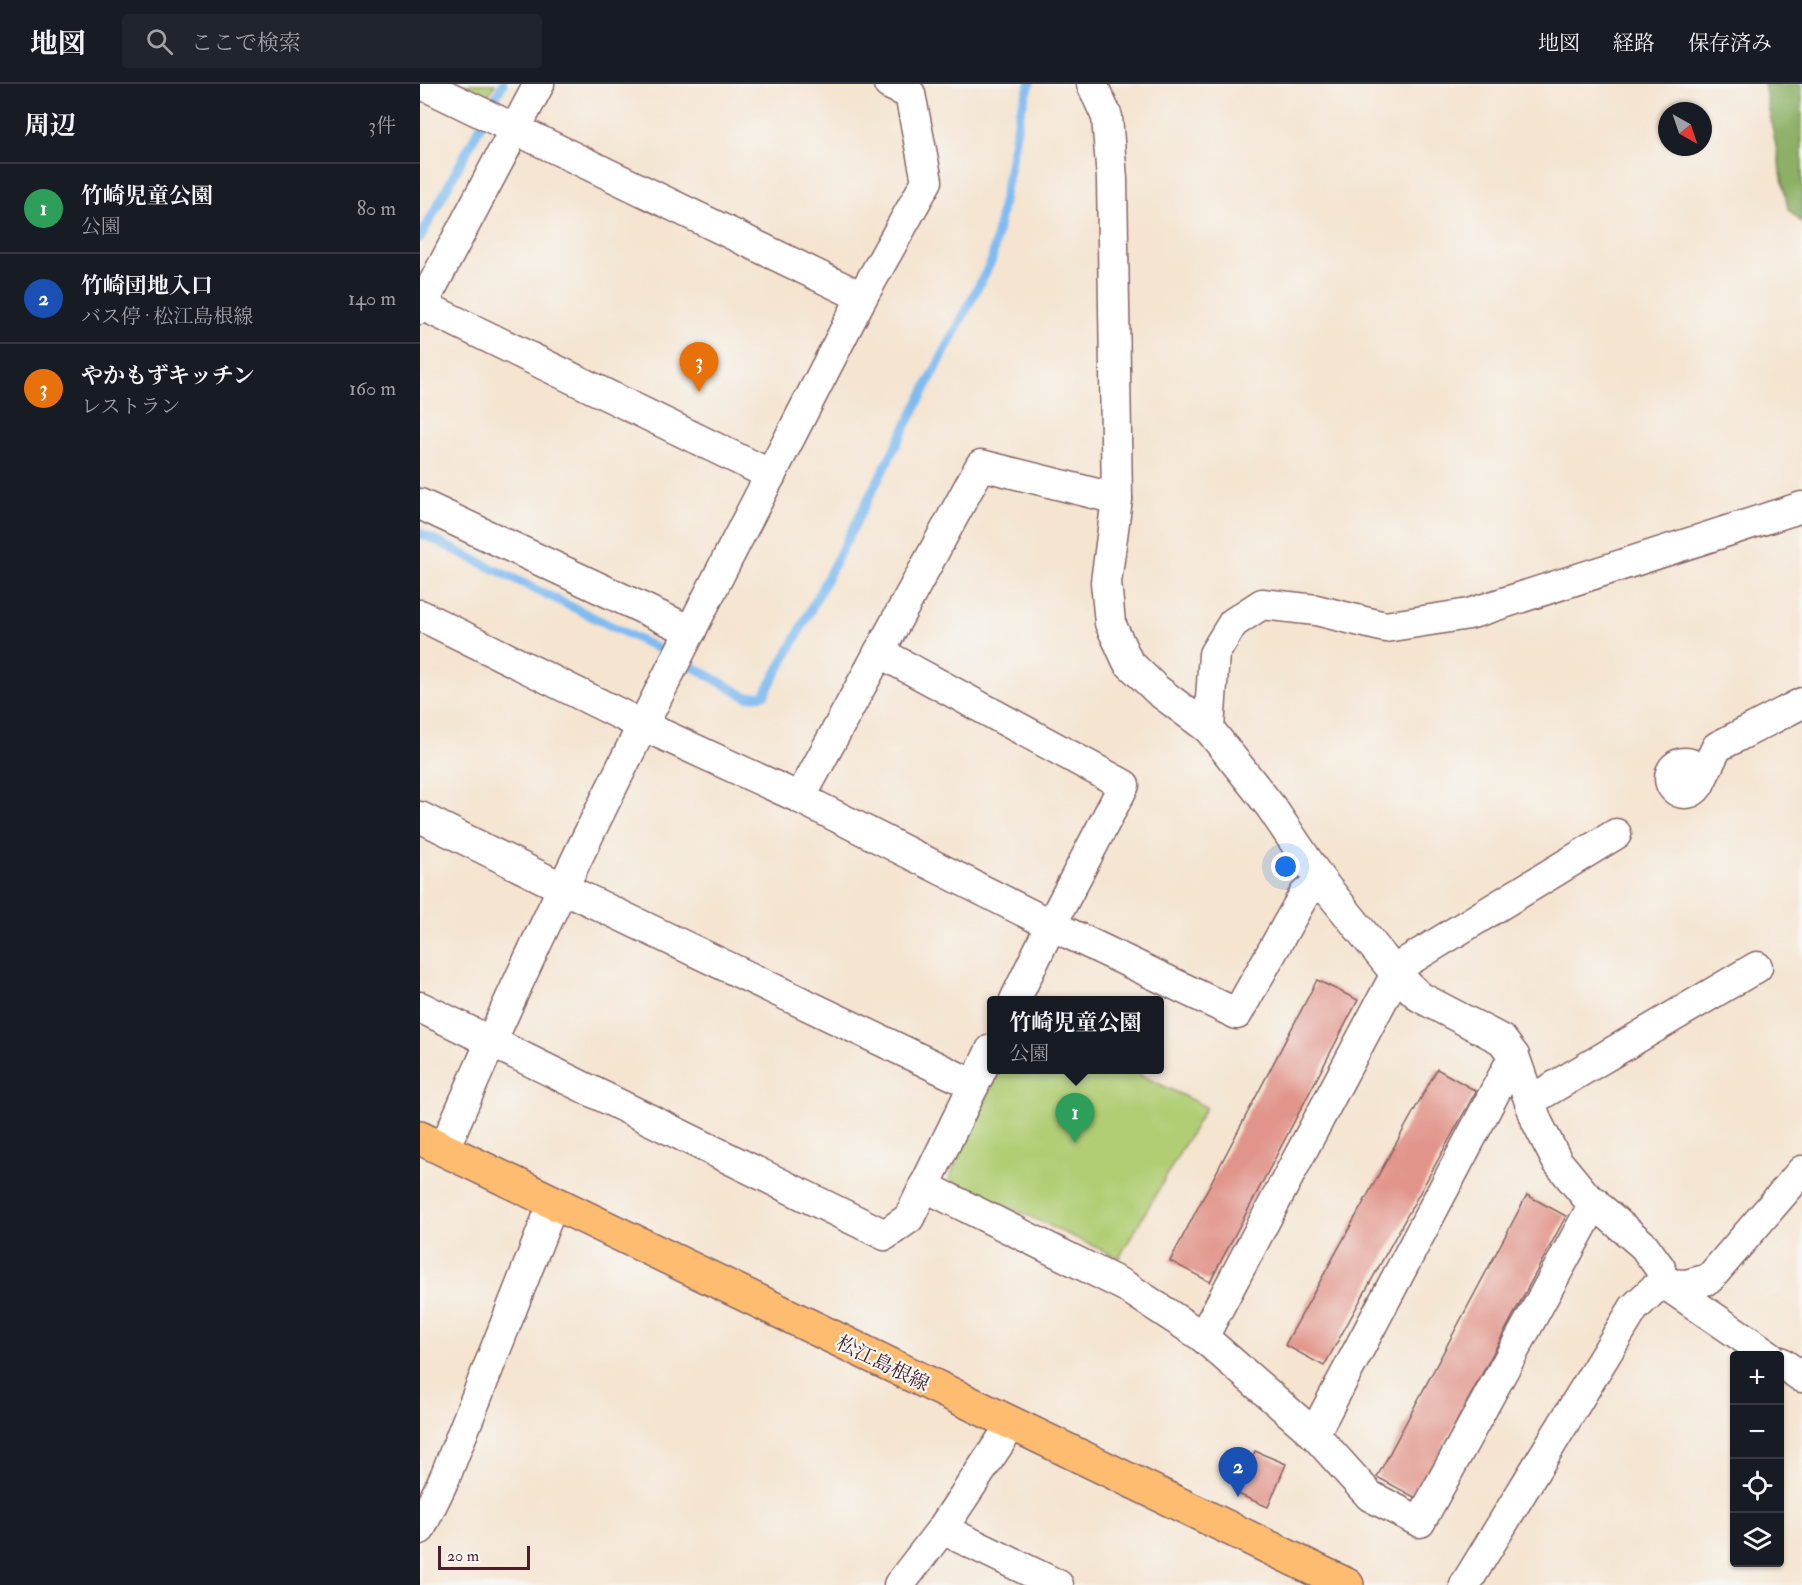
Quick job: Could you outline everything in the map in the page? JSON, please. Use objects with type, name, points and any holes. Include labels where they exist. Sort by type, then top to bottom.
[{"type":"main road","name":"松江島根線","points":[[432,1144],[1347,1585]]},
{"type":"street","points":[[422,84],[862,297]]},
{"type":"street","points":[[539,84],[496,120],[421,306],[771,475]]},
{"type":"street","points":[[1092,84],[1107,117],[1112,178],[1117,500],[1106,582],[1110,623],[1128,662],[1156,690],[1209,729],[1271,807],[1321,881],[1396,974],[1420,997],[1502,1040],[1514,1056],[1545,1142],[1570,1181],[1644,1246],[1659,1268],[1665,1284],[1763,1351]]},
{"type":"street","points":[[432,1144],[490,1041],[563,888],[691,631],[862,297],[927,181],[904,87]]},
{"type":"street","points":[[800,798],[981,465],[1117,500]]},
{"type":"street","points":[[420,504],[691,631]]},
{"type":"street","points":[[1209,729],[1214,654],[1233,623],[1262,604],[1316,610],[1384,627],[1469,614],[1802,507]]},
{"type":"street","points":[[420,615],[644,726],[800,798],[1051,925],[1237,1014],[1304,895],[1321,881]]},
{"type":"street","points":[[879,652],[1124,785],[1017,996]]},
{"type":"street","points":[[1699,784],[1717,747],[1802,703]]},
{"type":"street","points":[[420,817],[974,1086]]},
{"type":"street","points":[[1203,1337],[1396,974],[1408,962],[1616,834]]},
{"type":"street","points":[[1530,1101],[1757,967]]},
{"type":"street","points":[[420,1007],[885,1235],[909,1218],[987,1058]]},
{"type":"street","points":[[1314,1434],[1514,1056]]},
{"type":"street","points":[[1465,1585],[1634,1308],[1653,1290],[1665,1284],[1686,1285],[1709,1279],[1802,1172]]},
{"type":"street","points":[[924,1186],[1125,1286],[1203,1337],[1314,1434],[1370,1496],[1420,1522],[1595,1202]]},
{"type":"street","points":[[420,1529],[445,1477],[553,1204]]},
{"type":"street","points":[[1784,1365],[1802,1377]]},
{"type":"street","points":[[899,1585],[942,1529],[1012,1424]]},
{"type":"street","points":[[942,1529],[1058,1585]]},
{"type":"green space","points":[[456,84],[495,84],[487,97]]},
{"type":"green space","points":[[1764,84],[1802,84],[1802,223],[1788,209]]},
{"type":"green space","points":[[998,1074],[1139,1074],[1206,1107],[1119,1258],[949,1179]]},
{"type":"building","points":[[1317,980],[1358,1000],[1210,1282],[1170,1261]]},
{"type":"building","points":[[1437,1069],[1476,1091],[1324,1366],[1285,1345]]},
{"type":"building","points":[[1527,1195],[1566,1216],[1416,1498],[1377,1477]]},
{"type":"building","points":[[1255,1451],[1286,1464],[1268,1507],[1238,1494]]},
{"type":"waterway","points":[[420,238],[503,84]]},
{"type":"waterway","points":[[420,533],[679,659],[747,697],[764,695],[796,638],[992,260],[1020,112],[1030,84]]},
{"type":"place","name":"やかもずキッチン","points":[[699,392]]},
{"type":"place","name":"竹崎児童公園","points":[[1075,1143]]},
{"type":"place","name":"竹崎団地入口","points":[[1238,1497]]}]
